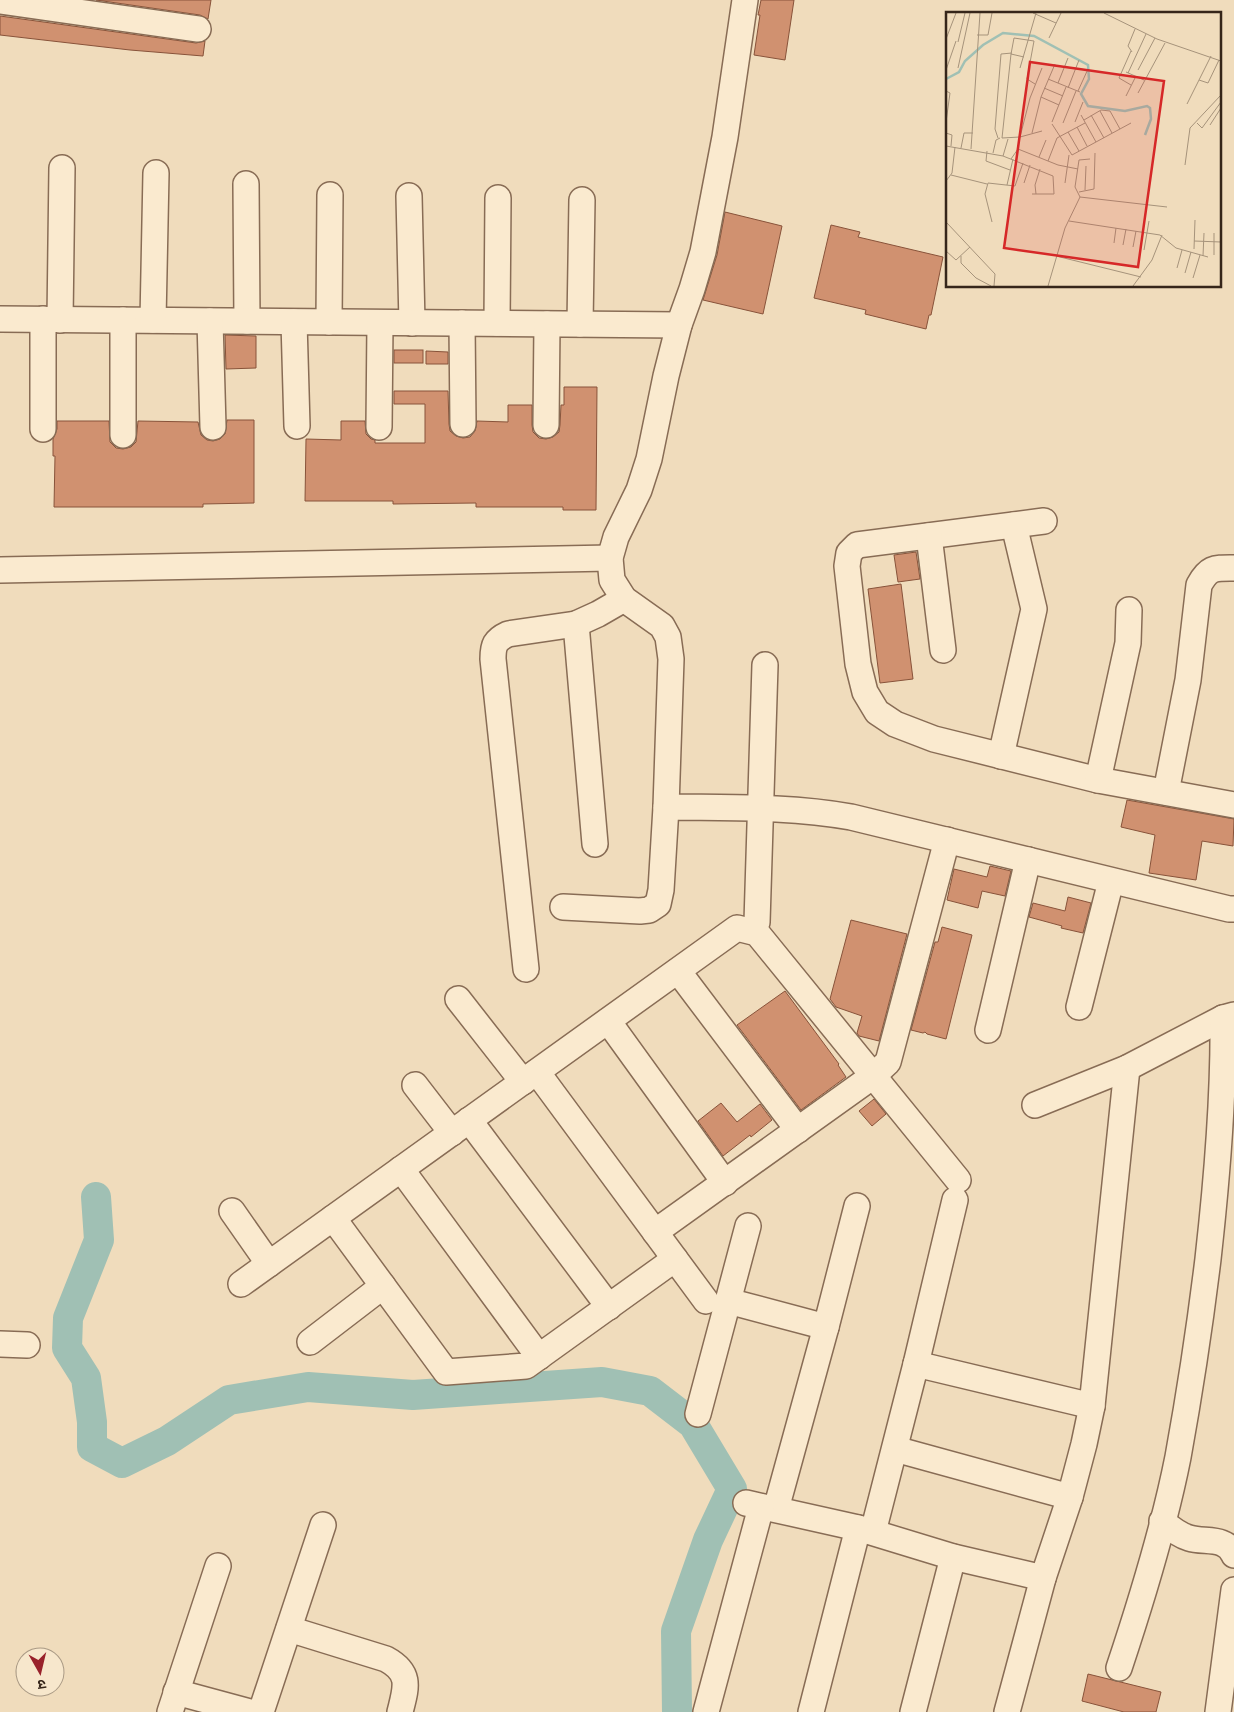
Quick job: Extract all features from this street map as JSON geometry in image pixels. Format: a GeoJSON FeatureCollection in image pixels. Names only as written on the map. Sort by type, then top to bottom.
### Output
{"type":"FeatureCollection","features":[{"type":"Feature","properties":{"kind":"street"},"geometry":{"type":"LineString","coordinates":[[563,907],[649,910],[658,904],[661,890],[671,659],[668,637],[662,626],[624,599],[612,580],[610,558],[616,538],[639,490],[649,459],[666,376],[679,325],[704,252],[725,137],[745,0]]}},
{"type":"Feature","properties":{"kind":"street"},"geometry":{"type":"LineString","coordinates":[[0,1],[198,29]]}},
{"type":"Feature","properties":{"kind":"street"},"geometry":{"type":"LineString","coordinates":[[43,429],[62,168]]}},
{"type":"Feature","properties":{"kind":"street"},"geometry":{"type":"LineString","coordinates":[[153,320],[156,173]]}},
{"type":"Feature","properties":{"kind":"street"},"geometry":{"type":"LineString","coordinates":[[246,184],[247,321]]}},
{"type":"Feature","properties":{"kind":"street"},"geometry":{"type":"LineString","coordinates":[[329,322],[330,195]]}},
{"type":"Feature","properties":{"kind":"street"},"geometry":{"type":"LineString","coordinates":[[409,196],[412,323]]}},
{"type":"Feature","properties":{"kind":"street"},"geometry":{"type":"LineString","coordinates":[[498,198],[498,323]]}},
{"type":"Feature","properties":{"kind":"street"},"geometry":{"type":"LineString","coordinates":[[580,324],[582,200]]}},
{"type":"Feature","properties":{"kind":"street"},"geometry":{"type":"LineString","coordinates":[[0,319],[679,325]]}},
{"type":"Feature","properties":{"kind":"street"},"geometry":{"type":"LineString","coordinates":[[123,320],[123,435]]}},
{"type":"Feature","properties":{"kind":"street"},"geometry":{"type":"LineString","coordinates":[[210,321],[213,427]]}},
{"type":"Feature","properties":{"kind":"street"},"geometry":{"type":"LineString","coordinates":[[294,322],[297,426]]}},
{"type":"Feature","properties":{"kind":"street"},"geometry":{"type":"LineString","coordinates":[[380,322],[380,427]]}},
{"type":"Feature","properties":{"kind":"street"},"geometry":{"type":"LineString","coordinates":[[462,323],[463,424]]}},
{"type":"Feature","properties":{"kind":"street"},"geometry":{"type":"LineString","coordinates":[[546,425],[547,324]]}},
{"type":"Feature","properties":{"kind":"street"},"geometry":{"type":"LineString","coordinates":[[1044,522],[857,545],[849,553],[847,566],[858,664],[865,692],[877,712],[896,724],[934,739],[1098,780],[1234,805]]}},
{"type":"Feature","properties":{"kind":"street"},"geometry":{"type":"LineString","coordinates":[[1001,756],[1034,610],[1014,525]]}},
{"type":"Feature","properties":{"kind":"street"},"geometry":{"type":"LineString","coordinates":[[929,536],[943,650]]}},
{"type":"Feature","properties":{"kind":"street"},"geometry":{"type":"LineString","coordinates":[[0,570],[610,558]]}},
{"type":"Feature","properties":{"kind":"street"},"geometry":{"type":"LineString","coordinates":[[1166,792],[1188,680],[1199,585],[1206,573],[1217,568],[1234,568]]}},
{"type":"Feature","properties":{"kind":"street"},"geometry":{"type":"LineString","coordinates":[[526,969],[493,648],[498,638],[508,634],[576,624],[624,599]]}},
{"type":"Feature","properties":{"kind":"street"},"geometry":{"type":"LineString","coordinates":[[1098,780],[1128,642],[1129,610]]}},
{"type":"Feature","properties":{"kind":"street"},"geometry":{"type":"LineString","coordinates":[[576,624],[595,844]]}},
{"type":"Feature","properties":{"kind":"street"},"geometry":{"type":"LineString","coordinates":[[757,922],[765,665]]}},
{"type":"Feature","properties":{"kind":"street"},"geometry":{"type":"LineString","coordinates":[[666,807],[760,808],[815,811],[851,817],[1111,881],[1234,909]]}},
{"type":"Feature","properties":{"kind":"street"},"geometry":{"type":"LineString","coordinates":[[655,1232],[873,1076],[888,1062],[947,840]]}},
{"type":"Feature","properties":{"kind":"street"},"geometry":{"type":"LineString","coordinates":[[988,1030],[1028,860]]}},
{"type":"Feature","properties":{"kind":"street"},"geometry":{"type":"LineString","coordinates":[[1078,1007],[1111,881]]}},
{"type":"Feature","properties":{"kind":"street"},"geometry":{"type":"LineString","coordinates":[[241,1284],[737,928],[757,933],[873,1076],[957,1190],[895,1449],[866,1530],[811,1712]]}},
{"type":"Feature","properties":{"kind":"street"},"geometry":{"type":"LineString","coordinates":[[678,971],[798,1130]]}},
{"type":"Feature","properties":{"kind":"street"},"geometry":{"type":"LineString","coordinates":[[458,999],[530,1077],[675,1259],[717,1301],[826,1326]]}},
{"type":"Feature","properties":{"kind":"street"},"geometry":{"type":"LineString","coordinates":[[1035,1105],[1127,1068],[1229,1016]]}},
{"type":"Feature","properties":{"kind":"street"},"geometry":{"type":"LineString","coordinates":[[1118,1668],[1141,1600],[1178,1458],[1201,1315],[1218,1175],[1229,1016]]}},
{"type":"Feature","properties":{"kind":"street"},"geometry":{"type":"LineString","coordinates":[[608,1021],[724,1183]]}},
{"type":"Feature","properties":{"kind":"street"},"geometry":{"type":"LineString","coordinates":[[1007,1712],[1043,1578],[1070,1497],[1092,1406],[1127,1068]]}},
{"type":"Feature","properties":{"kind":"street"},"geometry":{"type":"LineString","coordinates":[[415,1085],[461,1126],[609,1307]]}},
{"type":"Feature","properties":{"kind":"street"},"geometry":{"type":"LineString","coordinates":[[401,1169],[539,1357]]}},
{"type":"Feature","properties":{"kind":"street"},"geometry":{"type":"LineString","coordinates":[[706,1712],[761,1506],[826,1326],[857,1206]]}},
{"type":"Feature","properties":{"kind":"street"},"geometry":{"type":"LineString","coordinates":[[232,1211],[269,1264]]}},
{"type":"Feature","properties":{"kind":"street"},"geometry":{"type":"LineString","coordinates":[[333,1218],[446,1372],[526,1366],[675,1259]]}},
{"type":"Feature","properties":{"kind":"street"},"geometry":{"type":"LineString","coordinates":[[698,1414],[717,1301],[748,1226]]}},
{"type":"Feature","properties":{"kind":"street"},"geometry":{"type":"LineString","coordinates":[[310,1342],[383,1286]]}},
{"type":"Feature","properties":{"kind":"street"},"geometry":{"type":"LineString","coordinates":[[0,1344],[26,1345]]}},
{"type":"Feature","properties":{"kind":"street"},"geometry":{"type":"LineString","coordinates":[[916,1364],[1092,1406]]}},
{"type":"Feature","properties":{"kind":"street"},"geometry":{"type":"LineString","coordinates":[[895,1449],[1070,1497]]}},
{"type":"Feature","properties":{"kind":"street"},"geometry":{"type":"LineString","coordinates":[[761,1506],[866,1530],[952,1557],[1043,1578]]}},
{"type":"Feature","properties":{"kind":"street"},"geometry":{"type":"LineString","coordinates":[[1162,1521],[1176,1532],[1189,1538],[1225,1544],[1234,1555]]}},
{"type":"Feature","properties":{"kind":"street"},"geometry":{"type":"LineString","coordinates":[[261,1712],[323,1525]]}},
{"type":"Feature","properties":{"kind":"street"},"geometry":{"type":"LineString","coordinates":[[913,1712],[952,1557]]}},
{"type":"Feature","properties":{"kind":"street"},"geometry":{"type":"LineString","coordinates":[[218,1566],[173,1702],[250,1712]]}},
{"type":"Feature","properties":{"kind":"street"},"geometry":{"type":"LineString","coordinates":[[1218,1712],[1234,1590]]}},
{"type":"Feature","properties":{"kind":"street"},"geometry":{"type":"LineString","coordinates":[[289,1628],[386,1659],[397,1665],[404,1673],[406,1682],[400,1712]]}},
{"type":"Feature","properties":{"kind":"building"},"geometry":{"type":"Polygon","coordinates":[[[96,0],[211,0],[208,19],[200,15],[96,0]]]}},
{"type":"Feature","properties":{"kind":"building"},"geometry":{"type":"Polygon","coordinates":[[[761,0],[794,0],[785,60],[754,55],[761,0]]]}},
{"type":"Feature","properties":{"kind":"building"},"geometry":{"type":"Polygon","coordinates":[[[0,16],[196,43],[205,41],[203,56],[130,50],[0,35],[0,16]]]}},
{"type":"Feature","properties":{"kind":"building"},"geometry":{"type":"Polygon","coordinates":[[[725,212],[782,226],[763,314],[703,300],[717,255],[725,212]]]}},
{"type":"Feature","properties":{"kind":"building"},"geometry":{"type":"Polygon","coordinates":[[[831,225],[860,232],[858,237],[943,257],[931,315],[929,315],[926,329],[865,314],[866,310],[814,298],[831,225]]]}},
{"type":"Feature","properties":{"kind":"building"},"geometry":{"type":"Polygon","coordinates":[[[225,335],[256,336],[256,368],[226,369],[225,335]]]}},
{"type":"Feature","properties":{"kind":"building"},"geometry":{"type":"Polygon","coordinates":[[[394,350],[423,350],[423,363],[394,363],[394,350]]]}},
{"type":"Feature","properties":{"kind":"building"},"geometry":{"type":"Polygon","coordinates":[[[426,351],[448,352],[448,364],[426,364],[426,351]]]}},
{"type":"Feature","properties":{"kind":"building"},"geometry":{"type":"Polygon","coordinates":[[[564,387],[597,387],[596,510],[563,510],[563,507],[476,507],[476,503],[393,504],[393,501],[305,501],[306,439],[341,440],[341,421],[365,421],[366,434],[375,440],[375,443],[425,443],[425,404],[394,404],[394,391],[448,391],[450,431],[456,436],[463,438],[470,437],[475,431],[477,421],[508,422],[508,405],[532,405],[533,432],[539,438],[546,439],[553,437],[559,432],[561,405],[564,405],[564,387]]]}},
{"type":"Feature","properties":{"kind":"building"},"geometry":{"type":"Polygon","coordinates":[[[227,420],[254,420],[254,503],[203,504],[203,507],[54,507],[55,456],[53,456],[53,439],[57,429],[57,421],[109,421],[110,442],[116,448],[123,449],[131,447],[136,442],[138,421],[198,422],[201,435],[207,440],[213,441],[220,439],[225,434],[227,420]]]}},
{"type":"Feature","properties":{"kind":"building"},"geometry":{"type":"Polygon","coordinates":[[[916,552],[920,579],[898,582],[894,555],[916,552]]]}},
{"type":"Feature","properties":{"kind":"building"},"geometry":{"type":"Polygon","coordinates":[[[901,584],[913,679],[880,683],[868,589],[901,584]]]}},
{"type":"Feature","properties":{"kind":"building"},"geometry":{"type":"Polygon","coordinates":[[[1127,800],[1234,819],[1233,846],[1202,841],[1196,880],[1149,873],[1155,835],[1121,827],[1127,800]]]}},
{"type":"Feature","properties":{"kind":"building"},"geometry":{"type":"Polygon","coordinates":[[[990,866],[1011,871],[1005,896],[982,891],[978,908],[947,900],[954,869],[987,877],[990,866]]]}},
{"type":"Feature","properties":{"kind":"building"},"geometry":{"type":"Polygon","coordinates":[[[1068,897],[1091,903],[1083,933],[1029,917],[1033,903],[1065,911],[1068,897]]]}},
{"type":"Feature","properties":{"kind":"building"},"geometry":{"type":"Polygon","coordinates":[[[851,920],[907,934],[879,1041],[859,1036],[857,1033],[862,1016],[836,1007],[830,999],[851,920]]]}},
{"type":"Feature","properties":{"kind":"building"},"geometry":{"type":"Polygon","coordinates":[[[942,927],[972,935],[946,1039],[925,1032],[911,1030],[935,942],[938,942],[942,927]]]}},
{"type":"Feature","properties":{"kind":"building"},"geometry":{"type":"Polygon","coordinates":[[[785,991],[839,1064],[846,1077],[801,1110],[737,1025],[785,991]]]}},
{"type":"Feature","properties":{"kind":"building"},"geometry":{"type":"Polygon","coordinates":[[[874,1099],[886,1114],[872,1126],[859,1111],[874,1099]]]}},
{"type":"Feature","properties":{"kind":"building"},"geometry":{"type":"Polygon","coordinates":[[[721,1103],[737,1122],[760,1104],[772,1120],[723,1156],[698,1121],[721,1103]]]}},
{"type":"Feature","properties":{"kind":"building"},"geometry":{"type":"Polygon","coordinates":[[[1088,1674],[1161,1692],[1156,1712],[1124,1712],[1082,1701],[1088,1674]]]}},
{"type":"Feature","properties":{"kind":"waterway"},"geometry":{"type":"LineString","coordinates":[[96,1197],[99,1240],[68,1318],[67,1348],[86,1378],[92,1422],[92,1447],[122,1463],[167,1441],[229,1400],[308,1387],[413,1395],[602,1382],[650,1391],[693,1424],[732,1489],[708,1540],[676,1631],[677,1712]]}}]}
